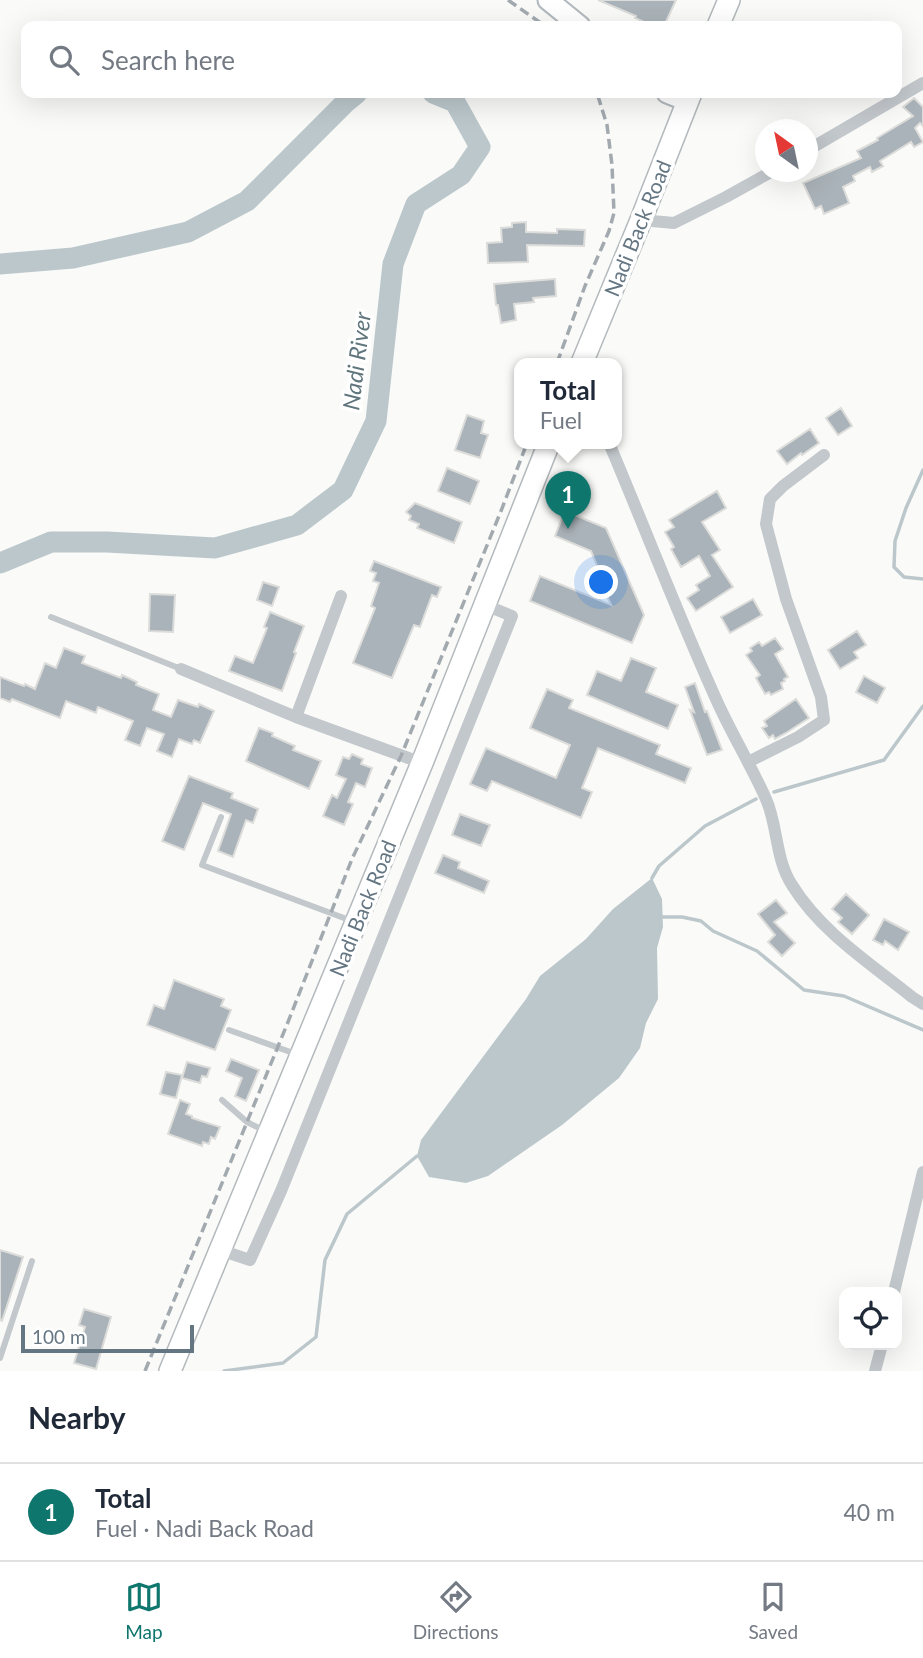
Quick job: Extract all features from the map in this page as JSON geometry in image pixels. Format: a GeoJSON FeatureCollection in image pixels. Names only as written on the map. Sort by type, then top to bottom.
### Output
{"type":"FeatureCollection","features":[{"type":"Feature","properties":{"kind":"highway"},"geometry":{"type":"LineString","coordinates":[[720,21],[729,0]]}},
{"type":"Feature","properties":{"kind":"highway","name":"Nadi Back Road"},"geometry":{"type":"LineString","coordinates":[[584,358],[689,98]]}},
{"type":"Feature","properties":{"kind":"highway","name":"Nadi Back Road"},"geometry":{"type":"LineString","coordinates":[[170,1371],[422,763],[548,449]]}},
{"type":"Feature","properties":{"kind":"main road"},"geometry":{"type":"LineString","coordinates":[[548,0],[574,21]]}},
{"type":"Feature","properties":{"kind":"street"},"geometry":{"type":"LineString","coordinates":[[902,95],[923,83]]}},
{"type":"Feature","properties":{"kind":"street"},"geometry":{"type":"LineString","coordinates":[[818,144],[897,98]]}},
{"type":"Feature","properties":{"kind":"street"},"geometry":{"type":"LineString","coordinates":[[641,220],[674,223],[755,181]]}},
{"type":"Feature","properties":{"kind":"street"},"geometry":{"type":"LineString","coordinates":[[612,449],[717,701],[767,800],[778,848],[790,883],[807,907],[834,935],[923,1003]]}},
{"type":"Feature","properties":{"kind":"street"},"geometry":{"type":"LineString","coordinates":[[748,762],[798,737],[824,720],[821,696],[786,599],[766,524],[770,499],[824,455]]}},
{"type":"Feature","properties":{"kind":"street"},"geometry":{"type":"LineString","coordinates":[[296,717],[341,596]]}},
{"type":"Feature","properties":{"kind":"street"},"geometry":{"type":"LineString","coordinates":[[220,1250],[250,1260],[281,1191],[512,616],[485,605]]}},
{"type":"Feature","properties":{"kind":"street"},"geometry":{"type":"LineString","coordinates":[[181,669],[296,717],[422,763]]}},
{"type":"Feature","properties":{"kind":"street"},"geometry":{"type":"LineString","coordinates":[[895,1287],[923,1172]]}},
{"type":"Feature","properties":{"kind":"street"},"geometry":{"type":"LineString","coordinates":[[875,1371],[881,1350]]}},
{"type":"Feature","properties":{"kind":"lane"},"geometry":{"type":"LineString","coordinates":[[51,617],[181,669]]}},
{"type":"Feature","properties":{"kind":"lane"},"geometry":{"type":"LineString","coordinates":[[220,817],[202,865],[356,922]]}},
{"type":"Feature","properties":{"kind":"lane"},"geometry":{"type":"LineString","coordinates":[[229,1030],[300,1056]]}},
{"type":"Feature","properties":{"kind":"lane"},"geometry":{"type":"LineString","coordinates":[[222,1100],[247,1122],[268,1133]]}},
{"type":"Feature","properties":{"kind":"lane"},"geometry":{"type":"LineString","coordinates":[[0,1358],[32,1261]]}},
{"type":"Feature","properties":{"kind":"shaded area"},"geometry":{"type":"Polygon","coordinates":[[[652,878],[662,899],[663,927],[657,948],[658,999],[646,1023],[640,1048],[619,1078],[562,1125],[488,1176],[466,1183],[429,1177],[417,1156],[421,1140],[526,999],[540,976],[586,939],[613,909],[652,878]]]}},
{"type":"Feature","properties":{"kind":"building"},"geometry":{"type":"Polygon","coordinates":[[[598,0],[676,0],[666,21],[642,21],[635,18],[636,16],[598,0]]]}},
{"type":"Feature","properties":{"kind":"building"},"geometry":{"type":"Polygon","coordinates":[[[914,98],[923,107],[923,126],[920,123],[915,128],[923,142],[914,147],[911,142],[880,161],[883,166],[872,172],[870,167],[853,176],[855,181],[843,187],[849,203],[824,214],[821,206],[815,209],[803,183],[818,182],[818,177],[861,158],[857,151],[913,116],[903,107],[914,98]]]}},
{"type":"Feature","properties":{"kind":"building"},"geometry":{"type":"Polygon","coordinates":[[[526,222],[526,232],[585,230],[584,246],[527,245],[528,262],[488,263],[487,243],[502,242],[501,228],[512,227],[512,223],[526,222]]]}},
{"type":"Feature","properties":{"kind":"building"},"geometry":{"type":"Polygon","coordinates":[[[555,279],[556,296],[533,298],[534,302],[514,304],[516,320],[501,323],[494,284],[555,279]]]}},
{"type":"Feature","properties":{"kind":"building"},"geometry":{"type":"Polygon","coordinates":[[[841,408],[852,426],[838,435],[826,418],[841,408]]]}},
{"type":"Feature","properties":{"kind":"building"},"geometry":{"type":"Polygon","coordinates":[[[467,415],[484,421],[481,433],[488,435],[480,458],[455,450],[467,415]]]}},
{"type":"Feature","properties":{"kind":"building"},"geometry":{"type":"Polygon","coordinates":[[[810,429],[819,443],[787,464],[777,451],[810,429]]]}},
{"type":"Feature","properties":{"kind":"building"},"geometry":{"type":"Polygon","coordinates":[[[447,468],[479,481],[470,504],[438,491],[447,468]]]}},
{"type":"Feature","properties":{"kind":"building"},"geometry":{"type":"Polygon","coordinates":[[[717,491],[726,508],[702,522],[720,550],[712,555],[733,587],[696,611],[687,598],[699,590],[696,585],[710,576],[699,556],[681,567],[665,532],[674,527],[669,520],[717,491]]]}},
{"type":"Feature","properties":{"kind":"building"},"geometry":{"type":"Polygon","coordinates":[[[415,503],[462,522],[454,543],[417,528],[419,524],[409,520],[411,516],[406,512],[415,503]]]}},
{"type":"Feature","properties":{"kind":"building"},"geometry":{"type":"Polygon","coordinates":[[[565,511],[606,528],[644,615],[632,643],[530,601],[540,576],[611,605],[598,576],[600,573],[591,551],[555,536],[565,511]]]}},
{"type":"Feature","properties":{"kind":"building"},"geometry":{"type":"Polygon","coordinates":[[[374,561],[441,587],[437,597],[432,595],[420,627],[414,625],[392,678],[353,663],[375,608],[371,606],[379,583],[373,581],[376,573],[370,571],[374,561]]]}},
{"type":"Feature","properties":{"kind":"building"},"geometry":{"type":"Polygon","coordinates":[[[263,582],[279,587],[272,606],[257,600],[263,582]]]}},
{"type":"Feature","properties":{"kind":"building"},"geometry":{"type":"Polygon","coordinates":[[[150,594],[175,595],[173,632],[149,631],[150,594]]]}},
{"type":"Feature","properties":{"kind":"building"},"geometry":{"type":"Polygon","coordinates":[[[753,599],[762,615],[730,633],[721,617],[753,599]]]}},
{"type":"Feature","properties":{"kind":"building"},"geometry":{"type":"Polygon","coordinates":[[[270,612],[304,626],[282,691],[229,671],[235,656],[253,663],[267,628],[264,627],[270,612]]]}},
{"type":"Feature","properties":{"kind":"building"},"geometry":{"type":"Polygon","coordinates":[[[857,631],[866,645],[854,652],[858,658],[840,669],[828,650],[857,631]]]}},
{"type":"Feature","properties":{"kind":"building"},"geometry":{"type":"Polygon","coordinates":[[[775,638],[783,649],[775,654],[788,677],[781,683],[783,689],[771,695],[769,692],[765,694],[756,678],[760,675],[746,655],[752,651],[750,648],[759,642],[762,646],[775,638]]]}},
{"type":"Feature","properties":{"kind":"building"},"geometry":{"type":"Polygon","coordinates":[[[64,648],[85,656],[82,663],[121,678],[122,675],[137,682],[136,685],[159,694],[153,710],[171,717],[178,700],[198,707],[199,704],[214,711],[200,743],[194,740],[192,744],[179,739],[172,757],[157,751],[164,734],[147,728],[140,746],[125,740],[133,721],[98,707],[96,713],[66,701],[60,718],[12,699],[10,702],[0,698],[0,677],[35,689],[45,663],[56,668],[64,648]]]}},
{"type":"Feature","properties":{"kind":"building"},"geometry":{"type":"Polygon","coordinates":[[[631,658],[656,668],[646,692],[678,705],[668,729],[587,695],[597,671],[621,681],[631,658]]]}},
{"type":"Feature","properties":{"kind":"building"},"geometry":{"type":"Polygon","coordinates":[[[864,676],[885,688],[877,703],[856,692],[864,676]]]}},
{"type":"Feature","properties":{"kind":"building"},"geometry":{"type":"Polygon","coordinates":[[[695,683],[722,750],[707,755],[690,710],[694,712],[685,687],[695,683]]]}},
{"type":"Feature","properties":{"kind":"building"},"geometry":{"type":"Polygon","coordinates":[[[547,689],[573,700],[569,708],[660,745],[656,754],[691,768],[685,783],[598,748],[582,788],[592,792],[581,818],[492,781],[487,791],[470,784],[486,748],[556,778],[570,745],[530,728],[547,689]]]}},
{"type":"Feature","properties":{"kind":"building"},"geometry":{"type":"Polygon","coordinates":[[[796,699],[809,718],[775,739],[773,735],[769,738],[762,728],[767,726],[764,721],[796,699]]]}},
{"type":"Feature","properties":{"kind":"building"},"geometry":{"type":"Polygon","coordinates":[[[259,728],[295,746],[293,750],[321,761],[309,789],[246,761],[259,728]]]}},
{"type":"Feature","properties":{"kind":"building"},"geometry":{"type":"Polygon","coordinates":[[[352,754],[363,759],[361,764],[372,768],[365,787],[356,783],[348,802],[353,804],[344,825],[323,816],[332,795],[337,798],[346,779],[336,775],[343,757],[349,759],[352,754]]]}},
{"type":"Feature","properties":{"kind":"building"},"geometry":{"type":"Polygon","coordinates":[[[189,776],[233,793],[231,798],[258,809],[253,823],[246,820],[233,857],[218,851],[231,814],[203,803],[184,850],[162,841],[189,776]]]}},
{"type":"Feature","properties":{"kind":"building"},"geometry":{"type":"Polygon","coordinates":[[[460,814],[490,825],[481,846],[452,835],[460,814]]]}},
{"type":"Feature","properties":{"kind":"building"},"geometry":{"type":"Polygon","coordinates":[[[443,855],[460,862],[458,868],[489,881],[484,893],[435,873],[443,855]]]}},
{"type":"Feature","properties":{"kind":"building"},"geometry":{"type":"Polygon","coordinates":[[[846,894],[869,915],[852,934],[838,922],[842,918],[832,909],[846,894]]]}},
{"type":"Feature","properties":{"kind":"building"},"geometry":{"type":"Polygon","coordinates":[[[776,900],[787,913],[774,922],[795,943],[782,956],[768,942],[775,935],[758,914],[776,900]]]}},
{"type":"Feature","properties":{"kind":"building"},"geometry":{"type":"Polygon","coordinates":[[[884,919],[909,932],[898,950],[885,941],[883,945],[873,940],[884,919]]]}},
{"type":"Feature","properties":{"kind":"building"},"geometry":{"type":"Polygon","coordinates":[[[174,980],[224,999],[221,1006],[231,1010],[215,1050],[147,1025],[154,1005],[164,1009],[174,980]]]}},
{"type":"Feature","properties":{"kind":"building"},"geometry":{"type":"Polygon","coordinates":[[[231,1059],[259,1070],[246,1101],[235,1096],[242,1078],[226,1071],[231,1059]]]}},
{"type":"Feature","properties":{"kind":"building"},"geometry":{"type":"Polygon","coordinates":[[[187,1062],[210,1068],[207,1077],[202,1076],[200,1083],[182,1078],[187,1062]]]}},
{"type":"Feature","properties":{"kind":"building"},"geometry":{"type":"Polygon","coordinates":[[[166,1072],[182,1075],[176,1098],[160,1094],[166,1072]]]}},
{"type":"Feature","properties":{"kind":"building"},"geometry":{"type":"Polygon","coordinates":[[[180,1100],[190,1104],[186,1114],[220,1127],[215,1139],[211,1137],[209,1144],[203,1142],[202,1146],[168,1134],[180,1100]]]}},
{"type":"Feature","properties":{"kind":"building"},"geometry":{"type":"Polygon","coordinates":[[[0,1250],[23,1257],[2,1321],[0,1320],[0,1250]]]}},
{"type":"Feature","properties":{"kind":"building"},"geometry":{"type":"Polygon","coordinates":[[[84,1309],[111,1317],[96,1369],[74,1363],[85,1327],[79,1325],[84,1309]]]}},
{"type":"Feature","properties":{"kind":"waterway","name":"Nadi River"},"geometry":{"type":"LineString","coordinates":[[0,264],[73,258],[188,232],[247,201],[351,98]]}},
{"type":"Feature","properties":{"kind":"waterway","name":"Nadi River"},"geometry":{"type":"LineString","coordinates":[[0,563],[51,542],[215,548],[297,525],[343,490],[376,421],[393,264],[416,204],[461,175],[480,147],[455,102],[445,98]]}},
{"type":"Feature","properties":{"kind":"waterway"},"geometry":{"type":"LineString","coordinates":[[923,470],[895,541],[894,567],[904,577],[923,579]]}},
{"type":"Feature","properties":{"kind":"waterway"},"geometry":{"type":"LineString","coordinates":[[774,792],[884,760],[923,706]]}},
{"type":"Feature","properties":{"kind":"waterway"},"geometry":{"type":"LineString","coordinates":[[652,878],[659,866],[705,826],[756,799]]}},
{"type":"Feature","properties":{"kind":"waterway"},"geometry":{"type":"LineString","coordinates":[[662,917],[701,921],[713,931],[757,951],[804,990],[844,996],[923,1030]]}},
{"type":"Feature","properties":{"kind":"waterway"},"geometry":{"type":"LineString","coordinates":[[224,1371],[283,1363],[316,1337],[325,1260],[347,1214],[417,1156]]}},
{"type":"Feature","properties":{"kind":"railway"},"geometry":{"type":"LineString","coordinates":[[508,0],[538,21]]}},
{"type":"Feature","properties":{"kind":"railway"},"geometry":{"type":"LineString","coordinates":[[559,358],[614,213],[607,125],[599,98]]}},
{"type":"Feature","properties":{"kind":"railway"},"geometry":{"type":"LineString","coordinates":[[145,1371],[352,859],[401,756],[525,449]]}},
{"type":"Feature","properties":{"kind":"place","name":"Total"},"geometry":{"type":"Point","coordinates":[568,529]}}]}
